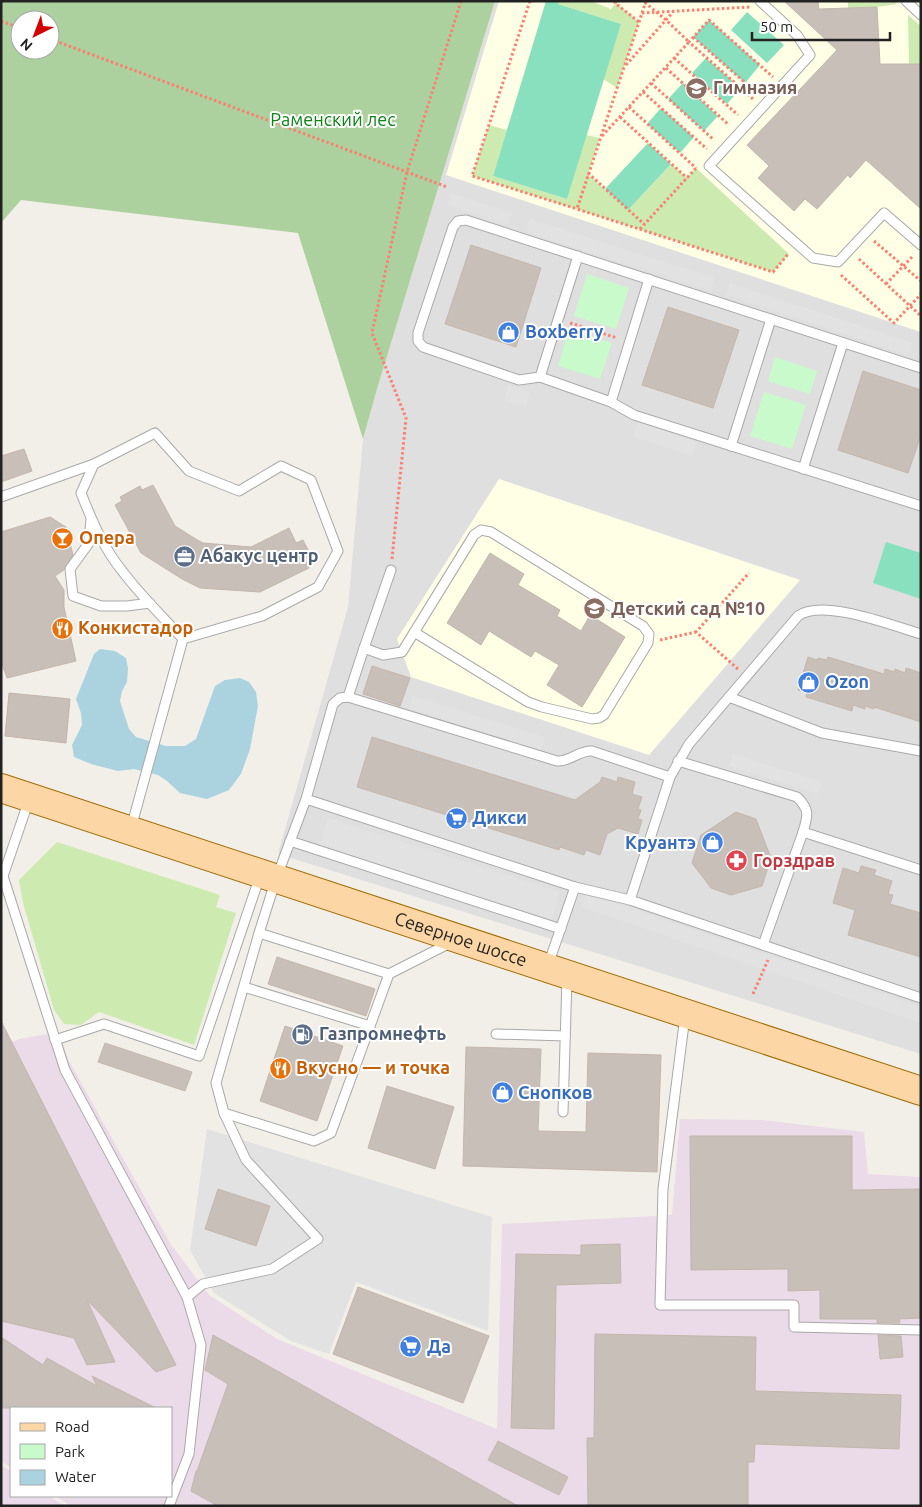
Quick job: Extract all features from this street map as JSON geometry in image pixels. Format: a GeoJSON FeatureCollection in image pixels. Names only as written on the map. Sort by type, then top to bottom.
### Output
{"type":"FeatureCollection","features":[{"type":"Feature","properties":{"kind":"main road","name":"Северное шоссе"},"geometry":{"type":"LineString","coordinates":[[1,788],[921,1091]]}},
{"type":"Feature","properties":{"kind":"lane"},"geometry":{"type":"LineString","coordinates":[[906,1],[921,15]]}},
{"type":"Feature","properties":{"kind":"lane"},"geometry":{"type":"LineString","coordinates":[[758,4],[797,35],[810,56],[709,166],[813,258],[838,262],[884,213],[921,245]]}},
{"type":"Feature","properties":{"kind":"lane"},"geometry":{"type":"LineString","coordinates":[[921,368],[466,220],[458,221],[453,226],[418,333],[418,341],[423,347],[519,380],[540,377],[610,402],[634,415],[921,506]]}},
{"type":"Feature","properties":{"kind":"lane"},"geometry":{"type":"LineString","coordinates":[[540,377],[578,256]]}},
{"type":"Feature","properties":{"kind":"lane"},"geometry":{"type":"LineString","coordinates":[[610,402],[649,279]]}},
{"type":"Feature","properties":{"kind":"lane"},"geometry":{"type":"LineString","coordinates":[[732,446],[771,319]]}},
{"type":"Feature","properties":{"kind":"lane"},"geometry":{"type":"LineString","coordinates":[[803,469],[844,343]]}},
{"type":"Feature","properties":{"kind":"lane"},"geometry":{"type":"LineString","coordinates":[[1,498],[94,464],[156,433],[189,471],[239,491],[281,466],[311,480],[338,551],[318,587],[262,616],[183,639]]}},
{"type":"Feature","properties":{"kind":"lane"},"geometry":{"type":"LineString","coordinates":[[94,464],[81,493],[91,519],[105,546],[122,572],[183,639]]}},
{"type":"Feature","properties":{"kind":"lane"},"geometry":{"type":"LineString","coordinates":[[91,519],[89,543],[70,569],[73,596],[101,606],[127,606],[150,603]]}},
{"type":"Feature","properties":{"kind":"lane"},"geometry":{"type":"LineString","coordinates":[[364,648],[383,655],[402,652],[414,632],[474,535],[481,530],[490,532],[643,626],[649,634],[648,643],[604,714],[599,718],[592,719],[542,708],[528,702],[414,632]]}},
{"type":"Feature","properties":{"kind":"lane"},"geometry":{"type":"LineString","coordinates":[[348,697],[391,570]]}},
{"type":"Feature","properties":{"kind":"lane"},"geometry":{"type":"LineString","coordinates":[[630,900],[670,777],[678,760],[729,696],[798,616],[804,611],[811,610],[848,612],[921,634]]}},
{"type":"Feature","properties":{"kind":"lane"},"geometry":{"type":"LineString","coordinates":[[130,830],[183,639]]}},
{"type":"Feature","properties":{"kind":"lane"},"geometry":{"type":"LineString","coordinates":[[729,696],[822,733],[921,751]]}},
{"type":"Feature","properties":{"kind":"lane"},"geometry":{"type":"LineString","coordinates":[[55,1040],[104,1024],[199,1056],[268,876],[290,841],[306,799],[334,704],[340,698],[348,697],[557,761],[567,760],[586,751],[592,751],[670,777]]}},
{"type":"Feature","properties":{"kind":"lane"},"geometry":{"type":"LineString","coordinates":[[678,760],[797,797],[806,806],[808,817],[763,945]]}},
{"type":"Feature","properties":{"kind":"lane"},"geometry":{"type":"LineString","coordinates":[[29,798],[2,877],[65,1070],[187,1297],[201,1345],[189,1454],[169,1506]]}},
{"type":"Feature","properties":{"kind":"lane"},"geometry":{"type":"LineString","coordinates":[[306,799],[575,888],[630,900],[921,998]]}},
{"type":"Feature","properties":{"kind":"lane"},"geometry":{"type":"LineString","coordinates":[[803,832],[921,870]]}},
{"type":"Feature","properties":{"kind":"lane"},"geometry":{"type":"LineString","coordinates":[[290,841],[561,929]]}},
{"type":"Feature","properties":{"kind":"lane"},"geometry":{"type":"LineString","coordinates":[[187,1297],[203,1284],[272,1269],[318,1238],[246,1160],[224,1113],[216,1083],[259,933],[268,876]]}},
{"type":"Feature","properties":{"kind":"lane"},"geometry":{"type":"LineString","coordinates":[[563,1112],[565,1036],[557,972],[561,929],[575,888]]}},
{"type":"Feature","properties":{"kind":"lane"},"geometry":{"type":"LineString","coordinates":[[259,933],[389,974]]}},
{"type":"Feature","properties":{"kind":"lane"},"geometry":{"type":"LineString","coordinates":[[224,1113],[314,1141],[331,1133],[389,974],[458,939]]}},
{"type":"Feature","properties":{"kind":"lane"},"geometry":{"type":"LineString","coordinates":[[244,986],[370,1026]]}},
{"type":"Feature","properties":{"kind":"lane"},"geometry":{"type":"LineString","coordinates":[[685,1014],[663,1189],[660,1305],[794,1305],[794,1327],[921,1330]]}},
{"type":"Feature","properties":{"kind":"lane"},"geometry":{"type":"LineString","coordinates":[[496,1034],[565,1036]]}},
{"type":"Feature","properties":{"kind":"path"},"geometry":{"type":"LineString","coordinates":[[391,570],[406,418],[372,333],[408,172],[461,1]]}},
{"type":"Feature","properties":{"kind":"path"},"geometry":{"type":"LineString","coordinates":[[530,1],[472,176],[773,272],[797,244]]}},
{"type":"Feature","properties":{"kind":"path"},"geometry":{"type":"LineString","coordinates":[[616,1],[615,3],[639,22]]}},
{"type":"Feature","properties":{"kind":"path"},"geometry":{"type":"LineString","coordinates":[[577,209],[645,2],[757,103]]}},
{"type":"Feature","properties":{"kind":"path"},"geometry":{"type":"LineString","coordinates":[[642,13],[758,4]]}},
{"type":"Feature","properties":{"kind":"path"},"geometry":{"type":"LineString","coordinates":[[624,67],[674,11]]}},
{"type":"Feature","properties":{"kind":"path"},"geometry":{"type":"LineString","coordinates":[[600,138],[709,20],[777,81]]}},
{"type":"Feature","properties":{"kind":"path"},"geometry":{"type":"LineString","coordinates":[[693,37],[762,98]]}},
{"type":"Feature","properties":{"kind":"path"},"geometry":{"type":"LineString","coordinates":[[60,43],[447,187]]}},
{"type":"Feature","properties":{"kind":"path"},"geometry":{"type":"LineString","coordinates":[[674,58],[742,118]]}},
{"type":"Feature","properties":{"kind":"path"},"geometry":{"type":"LineString","coordinates":[[666,68],[733,129]]}},
{"type":"Feature","properties":{"kind":"path"},"geometry":{"type":"LineString","coordinates":[[651,83],[718,144]]}},
{"type":"Feature","properties":{"kind":"path"},"geometry":{"type":"LineString","coordinates":[[643,92],[711,152]]}},
{"type":"Feature","properties":{"kind":"path"},"geometry":{"type":"LineString","coordinates":[[629,107],[696,168]]}},
{"type":"Feature","properties":{"kind":"path"},"geometry":{"type":"LineString","coordinates":[[620,117],[687,178]]}},
{"type":"Feature","properties":{"kind":"path"},"geometry":{"type":"LineString","coordinates":[[640,229],[701,163]]}},
{"type":"Feature","properties":{"kind":"path"},"geometry":{"type":"LineString","coordinates":[[588,174],[644,224]]}},
{"type":"Feature","properties":{"kind":"path"},"geometry":{"type":"LineString","coordinates":[[870,247],[875,241],[921,281]]}},
{"type":"Feature","properties":{"kind":"path"},"geometry":{"type":"LineString","coordinates":[[849,250],[921,316]]}},
{"type":"Feature","properties":{"kind":"path"},"geometry":{"type":"LineString","coordinates":[[854,265],[864,253]]}},
{"type":"Feature","properties":{"kind":"path"},"geometry":{"type":"LineString","coordinates":[[886,284],[915,254]]}},
{"type":"Feature","properties":{"kind":"path"},"geometry":{"type":"LineString","coordinates":[[825,260],[894,323],[921,294]]}},
{"type":"Feature","properties":{"kind":"path"},"geometry":{"type":"LineString","coordinates":[[843,277],[848,271]]}},
{"type":"Feature","properties":{"kind":"path"},"geometry":{"type":"LineString","coordinates":[[567,322],[617,338]]}},
{"type":"Feature","properties":{"kind":"path"},"geometry":{"type":"LineString","coordinates":[[648,643],[696,632],[749,573]]}},
{"type":"Feature","properties":{"kind":"path"},"geometry":{"type":"LineString","coordinates":[[696,632],[746,676]]}},
{"type":"Feature","properties":{"kind":"path"},"geometry":{"type":"LineString","coordinates":[[753,994],[773,948]]}},
{"type":"Feature","properties":{"kind":"shaded area"},"geometry":{"type":"Polygon","coordinates":[[[495,1],[921,1],[921,1054],[278,854],[348,607],[363,439],[495,1]]]}},
{"type":"Feature","properties":{"kind":"shaded area","name":"Гимназия"},"geometry":{"type":"Polygon","coordinates":[[[499,1],[921,1],[921,332],[446,175],[499,1]]]}},
{"type":"Feature","properties":{"kind":"shaded area"},"geometry":{"type":"Polygon","coordinates":[[[451,193],[513,213],[509,225],[447,205],[451,193]]]}},
{"type":"Feature","properties":{"kind":"shaded area"},"geometry":{"type":"Polygon","coordinates":[[[530,219],[715,278],[711,291],[526,232],[530,219]]]}},
{"type":"Feature","properties":{"kind":"shaded area"},"geometry":{"type":"Polygon","coordinates":[[[730,283],[912,343],[908,355],[726,295],[730,283]]]}},
{"type":"Feature","properties":{"kind":"shaded area"},"geometry":{"type":"Polygon","coordinates":[[[508,385],[530,392],[526,407],[504,400],[508,385]]]}},
{"type":"Feature","properties":{"kind":"shaded area"},"geometry":{"type":"Polygon","coordinates":[[[638,422],[696,442],[692,456],[633,436],[638,422]]]}},
{"type":"Feature","properties":{"kind":"shaded area","name":"Детский сад №10"},"geometry":{"type":"Polygon","coordinates":[[[499,479],[800,580],[649,755],[411,677],[397,639],[499,479]]]}},
{"type":"Feature","properties":{"kind":"shaded area"},"geometry":{"type":"Polygon","coordinates":[[[413,696],[545,737],[541,750],[409,709],[413,696]]]}},
{"type":"Feature","properties":{"kind":"shaded area"},"geometry":{"type":"Polygon","coordinates":[[[733,754],[822,782],[818,794],[729,766],[733,754]]]}},
{"type":"Feature","properties":{"kind":"shaded area"},"geometry":{"type":"Polygon","coordinates":[[[328,818],[560,892],[552,919],[319,845],[328,818]]]}},
{"type":"Feature","properties":{"kind":"shaded area"},"geometry":{"type":"Polygon","coordinates":[[[586,893],[921,1007],[921,1023],[581,907],[586,893]]]}},
{"type":"Feature","properties":{"kind":"shaded area"},"geometry":{"type":"Polygon","coordinates":[[[59,1032],[68,1059],[170,1243],[209,1295],[277,1339],[497,1429],[502,1224],[672,1215],[680,1119],[762,1120],[864,1132],[868,1174],[921,1177],[921,1506],[71,1506],[57,1497],[172,1497],[172,1407],[10,1407],[10,1467],[1,1461],[1,1047],[19,1039],[59,1032]]]}},
{"type":"Feature","properties":{"kind":"shaded area"},"geometry":{"type":"Polygon","coordinates":[[[207,1129],[492,1217],[488,1331],[356,1282],[329,1354],[291,1341],[214,1293],[190,1250],[207,1129]]]}},
{"type":"Feature","properties":{"kind":"shaded area"},"geometry":{"type":"Polygon","coordinates":[[[1,1465],[10,1470],[10,1497],[51,1497],[65,1506],[1,1506],[1,1465]]]}},
{"type":"Feature","properties":{"kind":"green space","name":"Раменский лес"},"geometry":{"type":"Polygon","coordinates":[[[1,1],[495,1],[363,439],[298,233],[21,200],[1,223],[1,1]]]}},
{"type":"Feature","properties":{"kind":"green space"},"geometry":{"type":"Polygon","coordinates":[[[546,1],[559,1],[558,4],[621,24],[567,199],[493,176],[546,1]]]}},
{"type":"Feature","properties":{"kind":"green space"},"geometry":{"type":"Polygon","coordinates":[[[559,1],[590,1],[610,10],[616,3],[639,22],[617,88],[603,79],[621,24],[558,4],[559,1]]]}},
{"type":"Feature","properties":{"kind":"green space"},"geometry":{"type":"Polygon","coordinates":[[[848,1],[894,1],[897,4],[848,8],[848,1]]]}},
{"type":"Feature","properties":{"kind":"green space"},"geometry":{"type":"Polygon","coordinates":[[[747,12],[784,45],[767,63],[731,30],[747,12]]]}},
{"type":"Feature","properties":{"kind":"green space"},"geometry":{"type":"Polygon","coordinates":[[[908,15],[921,26],[921,64],[909,64],[908,15]]]}},
{"type":"Feature","properties":{"kind":"green space"},"geometry":{"type":"Polygon","coordinates":[[[709,20],[760,65],[745,83],[693,37],[709,20]]]}},
{"type":"Feature","properties":{"kind":"green space"},"geometry":{"type":"Polygon","coordinates":[[[706,58],[741,88],[727,104],[692,73],[706,58]]]}},
{"type":"Feature","properties":{"kind":"green space"},"geometry":{"type":"Polygon","coordinates":[[[683,83],[718,116],[704,131],[668,99],[683,83]]]}},
{"type":"Feature","properties":{"kind":"green space"},"geometry":{"type":"Polygon","coordinates":[[[661,108],[694,137],[680,153],[647,124],[661,108]]]}},
{"type":"Feature","properties":{"kind":"green space"},"geometry":{"type":"Polygon","coordinates":[[[489,125],[507,130],[493,176],[567,199],[586,135],[600,138],[588,174],[628,210],[671,164],[687,178],[696,168],[789,254],[773,272],[472,176],[489,125]]]}},
{"type":"Feature","properties":{"kind":"green space"},"geometry":{"type":"Polygon","coordinates":[[[648,143],[671,164],[628,210],[605,189],[648,143]]]}},
{"type":"Feature","properties":{"kind":"green space"},"geometry":{"type":"Polygon","coordinates":[[[587,274],[629,288],[616,329],[574,316],[587,274]]]}},
{"type":"Feature","properties":{"kind":"green space"},"geometry":{"type":"Polygon","coordinates":[[[569,329],[612,343],[600,379],[558,366],[569,329]]]}},
{"type":"Feature","properties":{"kind":"green space"},"geometry":{"type":"Polygon","coordinates":[[[775,357],[817,371],[810,394],[768,381],[775,357]]]}},
{"type":"Feature","properties":{"kind":"green space"},"geometry":{"type":"Polygon","coordinates":[[[764,392],[806,405],[792,449],[750,436],[764,392]]]}},
{"type":"Feature","properties":{"kind":"green space"},"geometry":{"type":"Polygon","coordinates":[[[886,542],[921,553],[921,599],[873,583],[886,542]]]}},
{"type":"Feature","properties":{"kind":"green space"},"geometry":{"type":"Polygon","coordinates":[[[57,842],[220,895],[216,907],[236,913],[194,1045],[99,1012],[81,1025],[64,1024],[54,1010],[23,903],[19,880],[57,842]]]}},
{"type":"Feature","properties":{"kind":"water"},"geometry":{"type":"Polygon","coordinates":[[[100,649],[115,651],[126,658],[128,668],[127,682],[122,691],[120,701],[129,729],[136,737],[166,746],[185,746],[196,739],[215,686],[225,680],[240,678],[249,682],[256,692],[258,706],[250,749],[241,774],[229,790],[207,799],[180,793],[158,775],[134,769],[118,771],[91,764],[74,757],[72,745],[82,725],[81,713],[76,699],[94,654],[100,649]]]}},
{"type":"Feature","properties":{"kind":"building"},"geometry":{"type":"Polygon","coordinates":[[[784,1],[818,1],[819,9],[877,7],[880,64],[921,64],[921,209],[866,160],[850,178],[848,175],[817,209],[805,199],[794,211],[758,178],[769,166],[747,145],[837,50],[784,1]]]}},
{"type":"Feature","properties":{"kind":"building"},"geometry":{"type":"Polygon","coordinates":[[[471,245],[541,268],[516,347],[445,324],[471,245]]]}},
{"type":"Feature","properties":{"kind":"building"},"geometry":{"type":"Polygon","coordinates":[[[668,307],[739,330],[713,408],[642,385],[668,307]]]}},
{"type":"Feature","properties":{"kind":"building"},"geometry":{"type":"Polygon","coordinates":[[[863,371],[921,390],[921,435],[908,473],[838,450],[863,371]]]}},
{"type":"Feature","properties":{"kind":"building"},"geometry":{"type":"Polygon","coordinates":[[[24,449],[32,471],[1,482],[1,456],[24,449]]]}},
{"type":"Feature","properties":{"kind":"building"},"geometry":{"type":"Polygon","coordinates":[[[153,485],[175,526],[199,541],[203,543],[251,547],[289,528],[296,543],[303,540],[311,556],[305,559],[309,568],[260,592],[200,588],[182,579],[141,553],[115,505],[122,501],[120,497],[140,486],[142,490],[153,485]]]}},
{"type":"Feature","properties":{"kind":"building"},"geometry":{"type":"Polygon","coordinates":[[[50,517],[66,527],[73,555],[64,570],[55,576],[64,590],[64,607],[76,661],[7,678],[1,661],[1,532],[50,517]]]}},
{"type":"Feature","properties":{"kind":"building"},"geometry":{"type":"Polygon","coordinates":[[[490,553],[524,574],[518,585],[560,610],[557,616],[581,631],[590,615],[625,637],[582,707],[547,685],[559,665],[535,651],[531,657],[489,631],[481,645],[447,623],[490,553]]]}},
{"type":"Feature","properties":{"kind":"building"},"geometry":{"type":"Polygon","coordinates":[[[808,657],[817,660],[818,658],[827,660],[828,657],[884,674],[885,669],[895,672],[895,669],[905,673],[906,668],[921,673],[921,722],[874,707],[874,709],[865,706],[865,709],[853,705],[852,711],[806,697],[807,692],[798,690],[808,657]]]}},
{"type":"Feature","properties":{"kind":"building"},"geometry":{"type":"Polygon","coordinates":[[[372,666],[410,678],[400,706],[363,694],[372,666]]]}},
{"type":"Feature","properties":{"kind":"building"},"geometry":{"type":"Polygon","coordinates":[[[9,693],[70,699],[66,743],[5,736],[9,693]]]}},
{"type":"Feature","properties":{"kind":"building"},"geometry":{"type":"Polygon","coordinates":[[[372,737],[575,800],[600,782],[602,777],[617,782],[618,777],[635,782],[632,794],[642,797],[638,809],[641,810],[638,819],[642,820],[638,834],[618,828],[607,834],[600,855],[586,850],[584,855],[560,847],[559,850],[357,787],[372,737]]]}},
{"type":"Feature","properties":{"kind":"building"},"geometry":{"type":"Polygon","coordinates":[[[736,812],[756,819],[771,858],[762,886],[731,895],[711,888],[692,863],[701,835],[736,812]]]}},
{"type":"Feature","properties":{"kind":"building"},"geometry":{"type":"Polygon","coordinates":[[[861,866],[876,870],[874,875],[892,881],[888,894],[893,895],[890,904],[921,913],[921,957],[848,935],[855,910],[833,903],[843,868],[859,873],[861,866]]]}},
{"type":"Feature","properties":{"kind":"building"},"geometry":{"type":"Polygon","coordinates":[[[277,957],[375,989],[366,1016],[268,984],[277,957]]]}},
{"type":"Feature","properties":{"kind":"building"},"geometry":{"type":"Polygon","coordinates":[[[1,1021],[176,1365],[156,1372],[87,1300],[115,1362],[87,1365],[74,1338],[1,1321],[1,1021]]]}},
{"type":"Feature","properties":{"kind":"building"},"geometry":{"type":"Polygon","coordinates":[[[285,1026],[343,1046],[317,1121],[260,1101],[285,1026]]]}},
{"type":"Feature","properties":{"kind":"building"},"geometry":{"type":"Polygon","coordinates":[[[105,1043],[192,1072],[185,1091],[98,1062],[105,1043]]]}},
{"type":"Feature","properties":{"kind":"building","name":"Снопков"},"geometry":{"type":"Polygon","coordinates":[[[466,1047],[541,1049],[538,1131],[586,1132],[588,1053],[661,1055],[657,1172],[463,1166],[466,1047]]]}},
{"type":"Feature","properties":{"kind":"building"},"geometry":{"type":"Polygon","coordinates":[[[387,1086],[454,1107],[435,1169],[368,1148],[387,1086]]]}},
{"type":"Feature","properties":{"kind":"building"},"geometry":{"type":"Polygon","coordinates":[[[690,1136],[852,1136],[852,1190],[921,1189],[921,1318],[899,1319],[900,1323],[877,1323],[877,1319],[820,1319],[820,1290],[788,1291],[788,1269],[691,1270],[690,1136]]]}},
{"type":"Feature","properties":{"kind":"building"},"geometry":{"type":"Polygon","coordinates":[[[218,1189],[270,1206],[256,1246],[205,1229],[218,1189]]]}},
{"type":"Feature","properties":{"kind":"building"},"geometry":{"type":"Polygon","coordinates":[[[620,1244],[621,1283],[556,1285],[554,1429],[511,1428],[516,1254],[581,1255],[581,1245],[620,1244]]]}},
{"type":"Feature","properties":{"kind":"building"},"geometry":{"type":"Polygon","coordinates":[[[358,1287],[489,1336],[463,1403],[333,1354],[358,1287]]]}},
{"type":"Feature","properties":{"kind":"building"},"geometry":{"type":"Polygon","coordinates":[[[595,1334],[756,1337],[755,1391],[901,1395],[899,1449],[755,1444],[754,1462],[748,1462],[748,1506],[588,1506],[587,1438],[594,1438],[595,1334]]]}},
{"type":"Feature","properties":{"kind":"building"},"geometry":{"type":"Polygon","coordinates":[[[213,1335],[518,1506],[218,1506],[191,1491],[196,1471],[228,1384],[205,1370],[213,1335]]]}},
{"type":"Feature","properties":{"kind":"building"},"geometry":{"type":"Polygon","coordinates":[[[878,1335],[901,1336],[903,1357],[880,1359],[878,1335]]]}},
{"type":"Feature","properties":{"kind":"building"},"geometry":{"type":"Polygon","coordinates":[[[1,1337],[43,1365],[47,1358],[97,1386],[92,1376],[154,1407],[10,1407],[1,1408],[1,1337]]]}},
{"type":"Feature","properties":{"kind":"building"},"geometry":{"type":"Polygon","coordinates":[[[498,1441],[568,1477],[559,1495],[488,1460],[498,1441]]]}},
{"type":"Feature","properties":{"kind":"place","name":"Гимназия"},"geometry":{"type":"Point","coordinates":[697,88]}},
{"type":"Feature","properties":{"kind":"place","name":"Boxberry"},"geometry":{"type":"Point","coordinates":[509,332]}},
{"type":"Feature","properties":{"kind":"place","name":"Опера"},"geometry":{"type":"Point","coordinates":[63,538]}},
{"type":"Feature","properties":{"kind":"place","name":"Абакус центр"},"geometry":{"type":"Point","coordinates":[184,556]}},
{"type":"Feature","properties":{"kind":"place","name":"Детский сад №10"},"geometry":{"type":"Point","coordinates":[595,609]}},
{"type":"Feature","properties":{"kind":"place","name":"Конкистадор"},"geometry":{"type":"Point","coordinates":[62,628]}},
{"type":"Feature","properties":{"kind":"place","name":"Ozon"},"geometry":{"type":"Point","coordinates":[809,682]}},
{"type":"Feature","properties":{"kind":"place","name":"Дикси"},"geometry":{"type":"Point","coordinates":[456,818]}},
{"type":"Feature","properties":{"kind":"place","name":"Круантэ"},"geometry":{"type":"Point","coordinates":[712,843]}},
{"type":"Feature","properties":{"kind":"place","name":"Горздрав"},"geometry":{"type":"Point","coordinates":[737,861]}},
{"type":"Feature","properties":{"kind":"place","name":"Газпромнефть"},"geometry":{"type":"Point","coordinates":[303,1034]}},
{"type":"Feature","properties":{"kind":"place","name":"Вкусно — и точка"},"geometry":{"type":"Point","coordinates":[280,1068]}},
{"type":"Feature","properties":{"kind":"place","name":"Снопков"},"geometry":{"type":"Point","coordinates":[502,1093]}},
{"type":"Feature","properties":{"kind":"place","name":"Да"},"geometry":{"type":"Point","coordinates":[411,1347]}}]}
